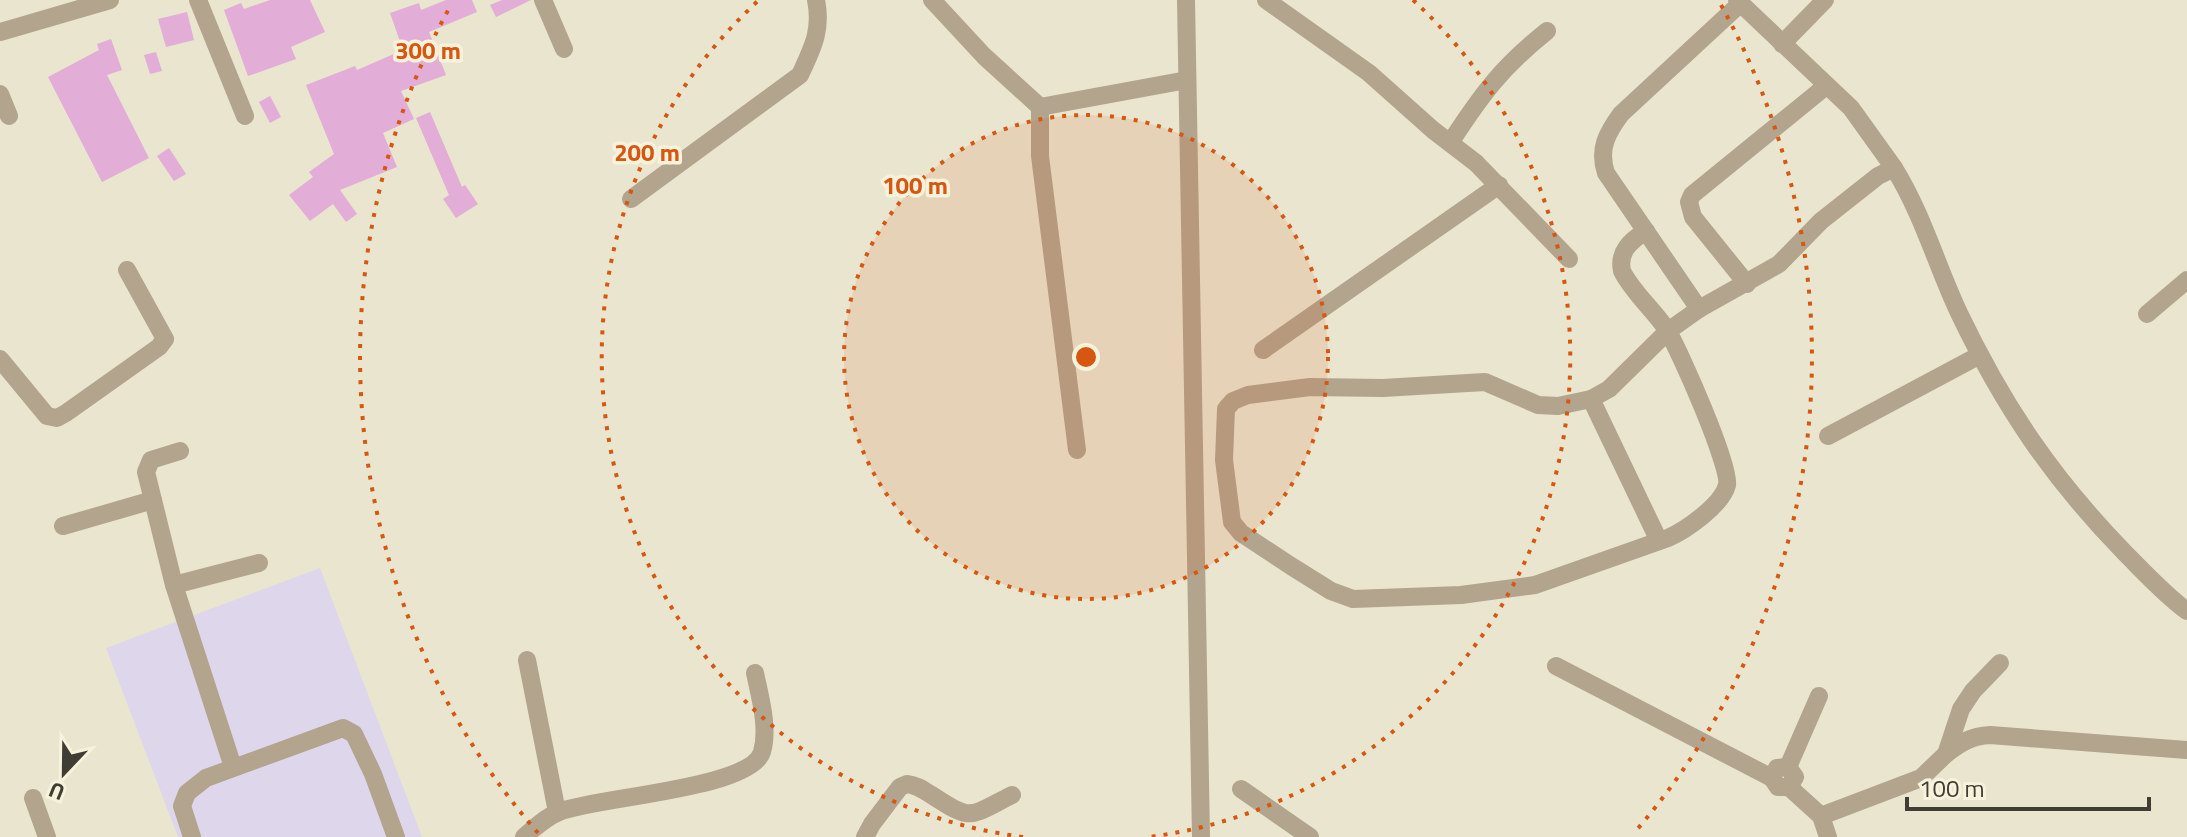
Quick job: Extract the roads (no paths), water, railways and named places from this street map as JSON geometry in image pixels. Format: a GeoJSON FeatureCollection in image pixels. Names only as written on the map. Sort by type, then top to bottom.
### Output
{"type":"FeatureCollection","features":[{"type":"Feature","properties":{"kind":"street"},"geometry":{"type":"LineString","coordinates":[[0,32],[110,0]]}},
{"type":"Feature","properties":{"kind":"street"},"geometry":{"type":"LineString","coordinates":[[198,0],[245,116]]}},
{"type":"Feature","properties":{"kind":"street"},"geometry":{"type":"LineString","coordinates":[[543,0],[564,49]]}},
{"type":"Feature","properties":{"kind":"street"},"geometry":{"type":"LineString","coordinates":[[631,199],[800,75],[820,20],[816,0]]}},
{"type":"Feature","properties":{"kind":"street"},"geometry":{"type":"LineString","coordinates":[[932,0],[984,56],[1040,107],[1040,156],[1077,450]]}},
{"type":"Feature","properties":{"kind":"street"},"geometry":{"type":"LineString","coordinates":[[1186,0],[1201,837]]}},
{"type":"Feature","properties":{"kind":"street"},"geometry":{"type":"LineString","coordinates":[[1266,0],[1369,73],[1476,163],[1569,259]]}},
{"type":"Feature","properties":{"kind":"street"},"geometry":{"type":"LineString","coordinates":[[1782,44],[1825,0]]}},
{"type":"Feature","properties":{"kind":"street"},"geometry":{"type":"LineString","coordinates":[[1699,309],[1606,173],[1602,151],[1607,135],[1621,114],[1739,2],[1851,108],[1914,199],[1957,308],[1980,355],[2026,434],[2093,522],[2163,592],[2187,611]]}},
{"type":"Feature","properties":{"kind":"street"},"geometry":{"type":"LineString","coordinates":[[1450,143],[1484,90],[1505,66],[1547,31]]}},
{"type":"Feature","properties":{"kind":"street"},"geometry":{"type":"LineString","coordinates":[[1040,107],[1187,80]]}},
{"type":"Feature","properties":{"kind":"street"},"geometry":{"type":"LineString","coordinates":[[1747,284],[1693,217],[1689,202],[1692,195],[1826,86]]}},
{"type":"Feature","properties":{"kind":"street"},"geometry":{"type":"LineString","coordinates":[[0,94],[9,116]]}},
{"type":"Feature","properties":{"kind":"street"},"geometry":{"type":"LineString","coordinates":[[1646,231],[1626,247],[1621,256],[1621,267],[1627,280],[1668,331],[1719,448],[1726,472],[1727,485],[1718,501],[1678,534],[1535,585],[1500,592],[1353,599],[1331,591],[1241,533],[1232,522],[1224,460],[1224,418],[1226,409],[1233,401],[1248,395],[1310,387],[1383,388],[1485,382],[1538,405],[1558,406],[1591,399],[1609,389],[1668,331],[1699,309],[1779,264],[1821,221],[1878,176],[1894,168]]}},
{"type":"Feature","properties":{"kind":"street"},"geometry":{"type":"LineString","coordinates":[[1263,350],[1499,185]]}},
{"type":"Feature","properties":{"kind":"street"},"geometry":{"type":"LineString","coordinates":[[0,359],[47,416],[57,418],[66,413],[159,347],[165,339],[127,270]]}},
{"type":"Feature","properties":{"kind":"street"},"geometry":{"type":"LineString","coordinates":[[2147,314],[2187,280]]}},
{"type":"Feature","properties":{"kind":"street"},"geometry":{"type":"LineString","coordinates":[[1828,436],[1980,355]]}},
{"type":"Feature","properties":{"kind":"street"},"geometry":{"type":"LineString","coordinates":[[1591,399],[1659,541]]}},
{"type":"Feature","properties":{"kind":"street"},"geometry":{"type":"LineString","coordinates":[[180,451],[151,460],[146,472],[174,585],[233,767]]}},
{"type":"Feature","properties":{"kind":"street"},"geometry":{"type":"LineString","coordinates":[[63,526],[153,500]]}},
{"type":"Feature","properties":{"kind":"street"},"geometry":{"type":"LineString","coordinates":[[174,585],[259,563]]}},
{"type":"Feature","properties":{"kind":"street"},"geometry":{"type":"LineString","coordinates":[[527,660],[557,812]]}},
{"type":"Feature","properties":{"kind":"street"},"geometry":{"type":"LineString","coordinates":[[1946,754],[1961,709],[1973,691],[2000,663]]}},
{"type":"Feature","properties":{"kind":"street"},"geometry":{"type":"LineString","coordinates":[[1556,666],[1772,778],[1778,787],[1789,787],[1821,816],[1828,837]]}},
{"type":"Feature","properties":{"kind":"street"},"geometry":{"type":"LineString","coordinates":[[524,837],[557,812],[721,779],[748,769],[762,754],[764,741],[755,673]]}},
{"type":"Feature","properties":{"kind":"street"},"geometry":{"type":"LineString","coordinates":[[1788,767],[1819,696]]}},
{"type":"Feature","properties":{"kind":"street"},"geometry":{"type":"LineString","coordinates":[[192,837],[182,806],[187,793],[206,778],[336,730],[349,730],[354,734],[373,774],[396,837]]}},
{"type":"Feature","properties":{"kind":"street"},"geometry":{"type":"LineString","coordinates":[[1821,816],[1921,778],[1962,742],[1977,736],[2187,750]]}},
{"type":"Feature","properties":{"kind":"street"},"geometry":{"type":"LineString","coordinates":[[1772,778],[1777,768],[1788,767]]}},
{"type":"Feature","properties":{"kind":"street"},"geometry":{"type":"LineString","coordinates":[[1788,767],[1795,777],[1789,787]]}},
{"type":"Feature","properties":{"kind":"street"},"geometry":{"type":"LineString","coordinates":[[865,837],[900,787],[907,784],[917,786],[963,814],[978,812],[1012,795]]}},
{"type":"Feature","properties":{"kind":"street"},"geometry":{"type":"LineString","coordinates":[[1241,789],[1310,837]]}},
{"type":"Feature","properties":{"kind":"street"},"geometry":{"type":"LineString","coordinates":[[33,798],[47,837]]}}]}
